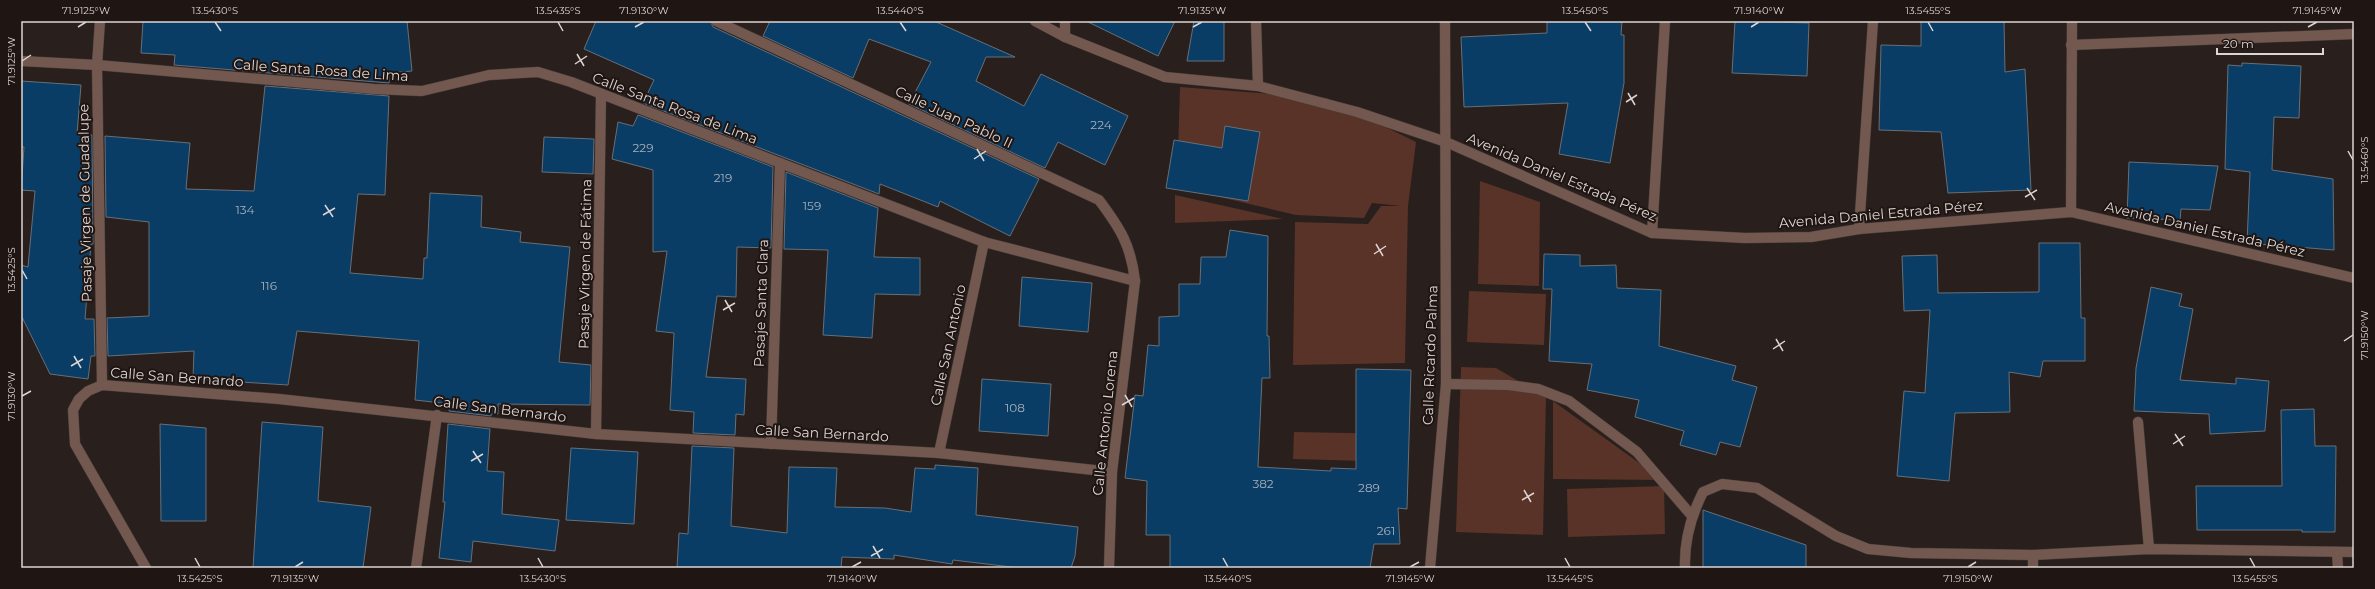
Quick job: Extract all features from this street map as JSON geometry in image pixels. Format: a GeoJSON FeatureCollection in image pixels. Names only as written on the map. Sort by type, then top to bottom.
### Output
{"type":"FeatureCollection","features":[{"type":"Feature","properties":{"kind":"street","name":"Pasaje Virgen de Guadalupe"},"geometry":{"type":"LineString","coordinates":[[100,21],[97,65],[102,385]]}},
{"type":"Feature","properties":{"kind":"street","name":"Calle Juan Pablo II"},"geometry":{"type":"LineString","coordinates":[[716,21],[1099,200],[1122,233],[1132,258],[1135,281]]}},
{"type":"Feature","properties":{"kind":"street","name":"Avenida Daniel Estrada Pérez"},"geometry":{"type":"LineString","coordinates":[[1035,21],[1065,37],[1165,77],[1258,86],[1357,112],[1446,142],[1652,233],[1745,238],[1811,237],[1860,228],[2071,212],[2354,278]]}},
{"type":"Feature","properties":{"kind":"street"},"geometry":{"type":"LineString","coordinates":[[1065,21],[1065,37]]}},
{"type":"Feature","properties":{"kind":"street"},"geometry":{"type":"LineString","coordinates":[[1256,21],[1258,86]]}},
{"type":"Feature","properties":{"kind":"street","name":"Calle Ricardo Palma"},"geometry":{"type":"LineString","coordinates":[[1430,568],[1446,384],[1445,21]]}},
{"type":"Feature","properties":{"kind":"street"},"geometry":{"type":"LineString","coordinates":[[1652,233],[1665,21]]}},
{"type":"Feature","properties":{"kind":"street"},"geometry":{"type":"LineString","coordinates":[[1860,228],[1873,21]]}},
{"type":"Feature","properties":{"kind":"street"},"geometry":{"type":"LineString","coordinates":[[2071,212],[2072,21]]}},
{"type":"Feature","properties":{"kind":"street"},"geometry":{"type":"LineString","coordinates":[[2071,45],[2354,34]]}},
{"type":"Feature","properties":{"kind":"street","name":"Calle Santa Rosa de Lima"},"geometry":{"type":"LineString","coordinates":[[21,61],[97,65],[374,90],[422,91],[489,75],[538,72],[601,94],[984,242],[1135,281]]}},
{"type":"Feature","properties":{"kind":"street","name":"Pasaje Virgen de Fátima"},"geometry":{"type":"LineString","coordinates":[[596,434],[601,94]]}},
{"type":"Feature","properties":{"kind":"street","name":"Pasaje Santa Clara"},"geometry":{"type":"LineString","coordinates":[[771,444],[780,163]]}},
{"type":"Feature","properties":{"kind":"street","name":"Calle San Antonio"},"geometry":{"type":"LineString","coordinates":[[939,453],[984,242]]}},
{"type":"Feature","properties":{"kind":"street","name":"Calle Antonio Lorena"},"geometry":{"type":"LineString","coordinates":[[1109,568],[1112,472],[1135,281]]}},
{"type":"Feature","properties":{"kind":"street"},"geometry":{"type":"LineString","coordinates":[[1446,384],[1508,385],[1538,389],[1570,401],[1637,452],[1692,516]]}},
{"type":"Feature","properties":{"kind":"street","name":"Calle San Bernardo"},"geometry":{"type":"LineString","coordinates":[[146,568],[75,444],[73,410],[79,399],[88,391],[102,385],[189,391],[437,415],[596,434],[939,453],[1112,472]]}},
{"type":"Feature","properties":{"kind":"street"},"geometry":{"type":"LineString","coordinates":[[416,568],[437,415]]}},
{"type":"Feature","properties":{"kind":"street"},"geometry":{"type":"LineString","coordinates":[[2138,422],[2149,549]]}},
{"type":"Feature","properties":{"kind":"street"},"geometry":{"type":"LineString","coordinates":[[1685,568],[1684,554],[1692,516],[1702,492],[1722,484],[1757,488],[1836,536],[1868,549],[1911,553],[2033,555],[2149,549],[2337,553],[2354,552]]}},
{"type":"Feature","properties":{"kind":"street"},"geometry":{"type":"LineString","coordinates":[[2337,553],[2338,568]]}},
{"type":"Feature","properties":{"kind":"street"},"geometry":{"type":"LineString","coordinates":[[2033,555],[2033,568]]}},
{"type":"Feature","properties":{"kind":"shaded area"},"geometry":{"type":"Polygon","coordinates":[[[1180,87],[1327,98],[1416,142],[1408,206],[1405,363],[1293,365],[1295,222],[1368,224],[1381,206],[1401,206],[1372,203],[1364,218],[1296,215],[1177,187],[1180,87]]]}},
{"type":"Feature","properties":{"kind":"shaded area"},"geometry":{"type":"Polygon","coordinates":[[[1480,181],[1540,202],[1539,286],[1478,284],[1480,181]]]}},
{"type":"Feature","properties":{"kind":"shaded area"},"geometry":{"type":"Polygon","coordinates":[[[1175,195],[1283,219],[1175,223],[1175,195]]]}},
{"type":"Feature","properties":{"kind":"shaded area"},"geometry":{"type":"Polygon","coordinates":[[[1469,291],[1546,294],[1544,345],[1467,342],[1469,291]]]}},
{"type":"Feature","properties":{"kind":"shaded area"},"geometry":{"type":"Polygon","coordinates":[[[1461,367],[1496,368],[1546,397],[1543,535],[1456,532],[1461,367]]]}},
{"type":"Feature","properties":{"kind":"shaded area"},"geometry":{"type":"Polygon","coordinates":[[[1553,401],[1663,480],[1553,479],[1553,401]]]}},
{"type":"Feature","properties":{"kind":"shaded area"},"geometry":{"type":"Polygon","coordinates":[[[1294,432],[1400,434],[1399,462],[1293,459],[1294,432]]]}},
{"type":"Feature","properties":{"kind":"shaded area"},"geometry":{"type":"Polygon","coordinates":[[[1664,486],[1665,534],[1568,537],[1567,489],[1664,486]]]}},
{"type":"Feature","properties":{"kind":"building"},"geometry":{"type":"Polygon","coordinates":[[[143,21],[407,21],[412,71],[390,73],[389,83],[174,65],[175,55],[141,53],[143,21]]]}},
{"type":"Feature","properties":{"kind":"building"},"geometry":{"type":"Polygon","coordinates":[[[596,21],[710,21],[713,27],[1039,179],[1010,236],[940,201],[938,207],[880,184],[879,194],[643,103],[654,80],[584,49],[596,21]]]}},
{"type":"Feature","properties":{"kind":"building"},"geometry":{"type":"Polygon","coordinates":[[[770,21],[934,21],[1015,57],[986,57],[976,81],[1024,106],[1041,74],[1128,116],[1105,165],[1058,142],[1045,168],[909,104],[931,62],[869,39],[853,78],[763,36],[770,21]]]}},
{"type":"Feature","properties":{"kind":"building"},"geometry":{"type":"Polygon","coordinates":[[[1086,21],[1175,21],[1158,56],[1086,21]]]}},
{"type":"Feature","properties":{"kind":"building"},"geometry":{"type":"Polygon","coordinates":[[[1194,21],[1224,21],[1224,61],[1187,61],[1194,21]]]}},
{"type":"Feature","properties":{"kind":"building"},"geometry":{"type":"Polygon","coordinates":[[[1547,21],[1622,21],[1621,35],[1624,35],[1624,83],[1610,163],[1559,154],[1568,103],[1464,107],[1461,37],[1547,33],[1547,21]]]}},
{"type":"Feature","properties":{"kind":"building"},"geometry":{"type":"Polygon","coordinates":[[[1735,21],[1809,23],[1807,76],[1732,73],[1735,21]]]}},
{"type":"Feature","properties":{"kind":"building"},"geometry":{"type":"Polygon","coordinates":[[[1921,21],[2004,21],[2005,72],[2025,69],[2031,190],[1948,193],[1941,132],[1879,130],[1881,45],[1921,46],[1921,21]]]}},
{"type":"Feature","properties":{"kind":"building"},"geometry":{"type":"Polygon","coordinates":[[[2242,63],[2301,66],[2299,118],[2274,117],[2272,170],[2333,179],[2334,250],[2247,243],[2250,172],[2225,169],[2228,65],[2242,66],[2242,63]]]}},
{"type":"Feature","properties":{"kind":"building"},"geometry":{"type":"Polygon","coordinates":[[[21,81],[81,85],[77,134],[92,135],[93,244],[91,244],[85,319],[94,319],[95,356],[91,356],[88,379],[50,374],[21,315],[21,265],[28,267],[35,191],[21,190],[24,147],[21,147],[21,81]]]}},
{"type":"Feature","properties":{"kind":"building"},"geometry":{"type":"Polygon","coordinates":[[[265,86],[389,96],[385,195],[358,194],[350,273],[423,279],[424,258],[427,258],[430,193],[482,196],[481,227],[521,232],[520,242],[570,247],[559,362],[591,365],[590,405],[498,404],[498,414],[491,414],[491,416],[449,411],[450,404],[415,400],[419,341],[297,331],[288,385],[193,379],[194,351],[108,356],[107,318],[149,316],[149,222],[106,217],[105,136],[190,143],[186,189],[254,191],[265,86]]]}},
{"type":"Feature","properties":{"kind":"building"},"geometry":{"type":"Polygon","coordinates":[[[638,115],[773,167],[771,248],[737,247],[736,297],[717,296],[706,377],[746,379],[744,415],[736,414],[735,435],[693,433],[694,412],[670,410],[674,333],[656,331],[667,251],[653,252],[653,170],[612,159],[618,122],[633,126],[638,115]]]}},
{"type":"Feature","properties":{"kind":"building"},"geometry":{"type":"Polygon","coordinates":[[[1225,126],[1260,132],[1248,201],[1166,188],[1174,140],[1222,148],[1225,126]]]}},
{"type":"Feature","properties":{"kind":"building"},"geometry":{"type":"Polygon","coordinates":[[[544,137],[594,139],[593,174],[542,172],[544,137]]]}},
{"type":"Feature","properties":{"kind":"building"},"geometry":{"type":"Polygon","coordinates":[[[2129,162],[2218,166],[2210,210],[2181,209],[2180,220],[2127,218],[2129,162]]]}},
{"type":"Feature","properties":{"kind":"building"},"geometry":{"type":"Polygon","coordinates":[[[786,172],[878,208],[874,257],[920,258],[920,295],[875,294],[872,338],[823,335],[828,250],[784,249],[786,172]]]}},
{"type":"Feature","properties":{"kind":"building"},"geometry":{"type":"Polygon","coordinates":[[[1230,230],[1268,236],[1267,336],[1269,336],[1270,378],[1262,378],[1258,467],[1331,471],[1331,468],[1356,469],[1356,369],[1411,370],[1407,509],[1398,508],[1400,544],[1374,544],[1370,568],[1170,568],[1170,535],[1146,535],[1147,481],[1125,478],[1135,395],[1143,396],[1148,345],[1159,346],[1159,317],[1179,316],[1179,284],[1200,284],[1201,257],[1226,257],[1230,230]]]}},
{"type":"Feature","properties":{"kind":"building"},"geometry":{"type":"Polygon","coordinates":[[[2039,243],[2080,243],[2081,318],[2085,318],[2085,361],[2043,361],[2040,377],[2009,372],[2010,412],[1955,413],[1949,481],[1897,476],[1904,391],[1925,393],[1930,310],[1904,311],[1902,256],[1937,255],[1938,293],[2039,292],[2039,243]]]}},
{"type":"Feature","properties":{"kind":"building"},"geometry":{"type":"Polygon","coordinates":[[[1544,254],[1580,255],[1580,266],[1616,265],[1617,288],[1661,290],[1659,346],[1736,366],[1732,380],[1757,387],[1740,447],[1720,442],[1716,455],[1680,445],[1684,431],[1635,417],[1639,400],[1587,390],[1592,364],[1549,361],[1552,289],[1543,289],[1544,254]]]}},
{"type":"Feature","properties":{"kind":"building"},"geometry":{"type":"Polygon","coordinates":[[[1022,277],[1092,283],[1088,332],[1019,326],[1022,277]]]}},
{"type":"Feature","properties":{"kind":"building"},"geometry":{"type":"Polygon","coordinates":[[[2151,287],[2182,294],[2179,306],[2193,309],[2180,380],[2236,384],[2236,378],[2269,381],[2265,431],[2210,434],[2209,414],[2134,411],[2136,368],[2151,287]]]}},
{"type":"Feature","properties":{"kind":"building"},"geometry":{"type":"Polygon","coordinates":[[[982,379],[1051,384],[1048,436],[979,431],[982,379]]]}},
{"type":"Feature","properties":{"kind":"building"},"geometry":{"type":"Polygon","coordinates":[[[2314,409],[2315,446],[2336,446],[2335,532],[2302,532],[2302,530],[2197,530],[2196,486],[2282,486],[2281,410],[2314,409]]]}},
{"type":"Feature","properties":{"kind":"building"},"geometry":{"type":"Polygon","coordinates":[[[262,422],[323,427],[318,501],[371,507],[363,568],[253,568],[262,422]]]}},
{"type":"Feature","properties":{"kind":"building"},"geometry":{"type":"Polygon","coordinates":[[[160,424],[206,428],[206,521],[161,521],[160,424]]]}},
{"type":"Feature","properties":{"kind":"building"},"geometry":{"type":"Polygon","coordinates":[[[448,424],[490,429],[487,471],[504,472],[502,514],[559,520],[555,551],[473,541],[471,562],[439,558],[445,502],[443,502],[448,424]]]}},
{"type":"Feature","properties":{"kind":"building"},"geometry":{"type":"Polygon","coordinates":[[[692,446],[734,448],[731,526],[787,533],[789,467],[837,468],[835,507],[885,508],[911,512],[915,468],[935,469],[935,465],[978,468],[976,515],[1078,527],[1075,556],[1071,568],[1020,568],[953,560],[952,564],[894,555],[894,559],[842,557],[841,568],[677,568],[679,533],[688,534],[692,446]]]}},
{"type":"Feature","properties":{"kind":"building"},"geometry":{"type":"Polygon","coordinates":[[[571,448],[638,452],[634,524],[566,520],[571,448]]]}},
{"type":"Feature","properties":{"kind":"building"},"geometry":{"type":"Polygon","coordinates":[[[1703,510],[1806,545],[1806,568],[1703,568],[1703,510]]]}}]}
